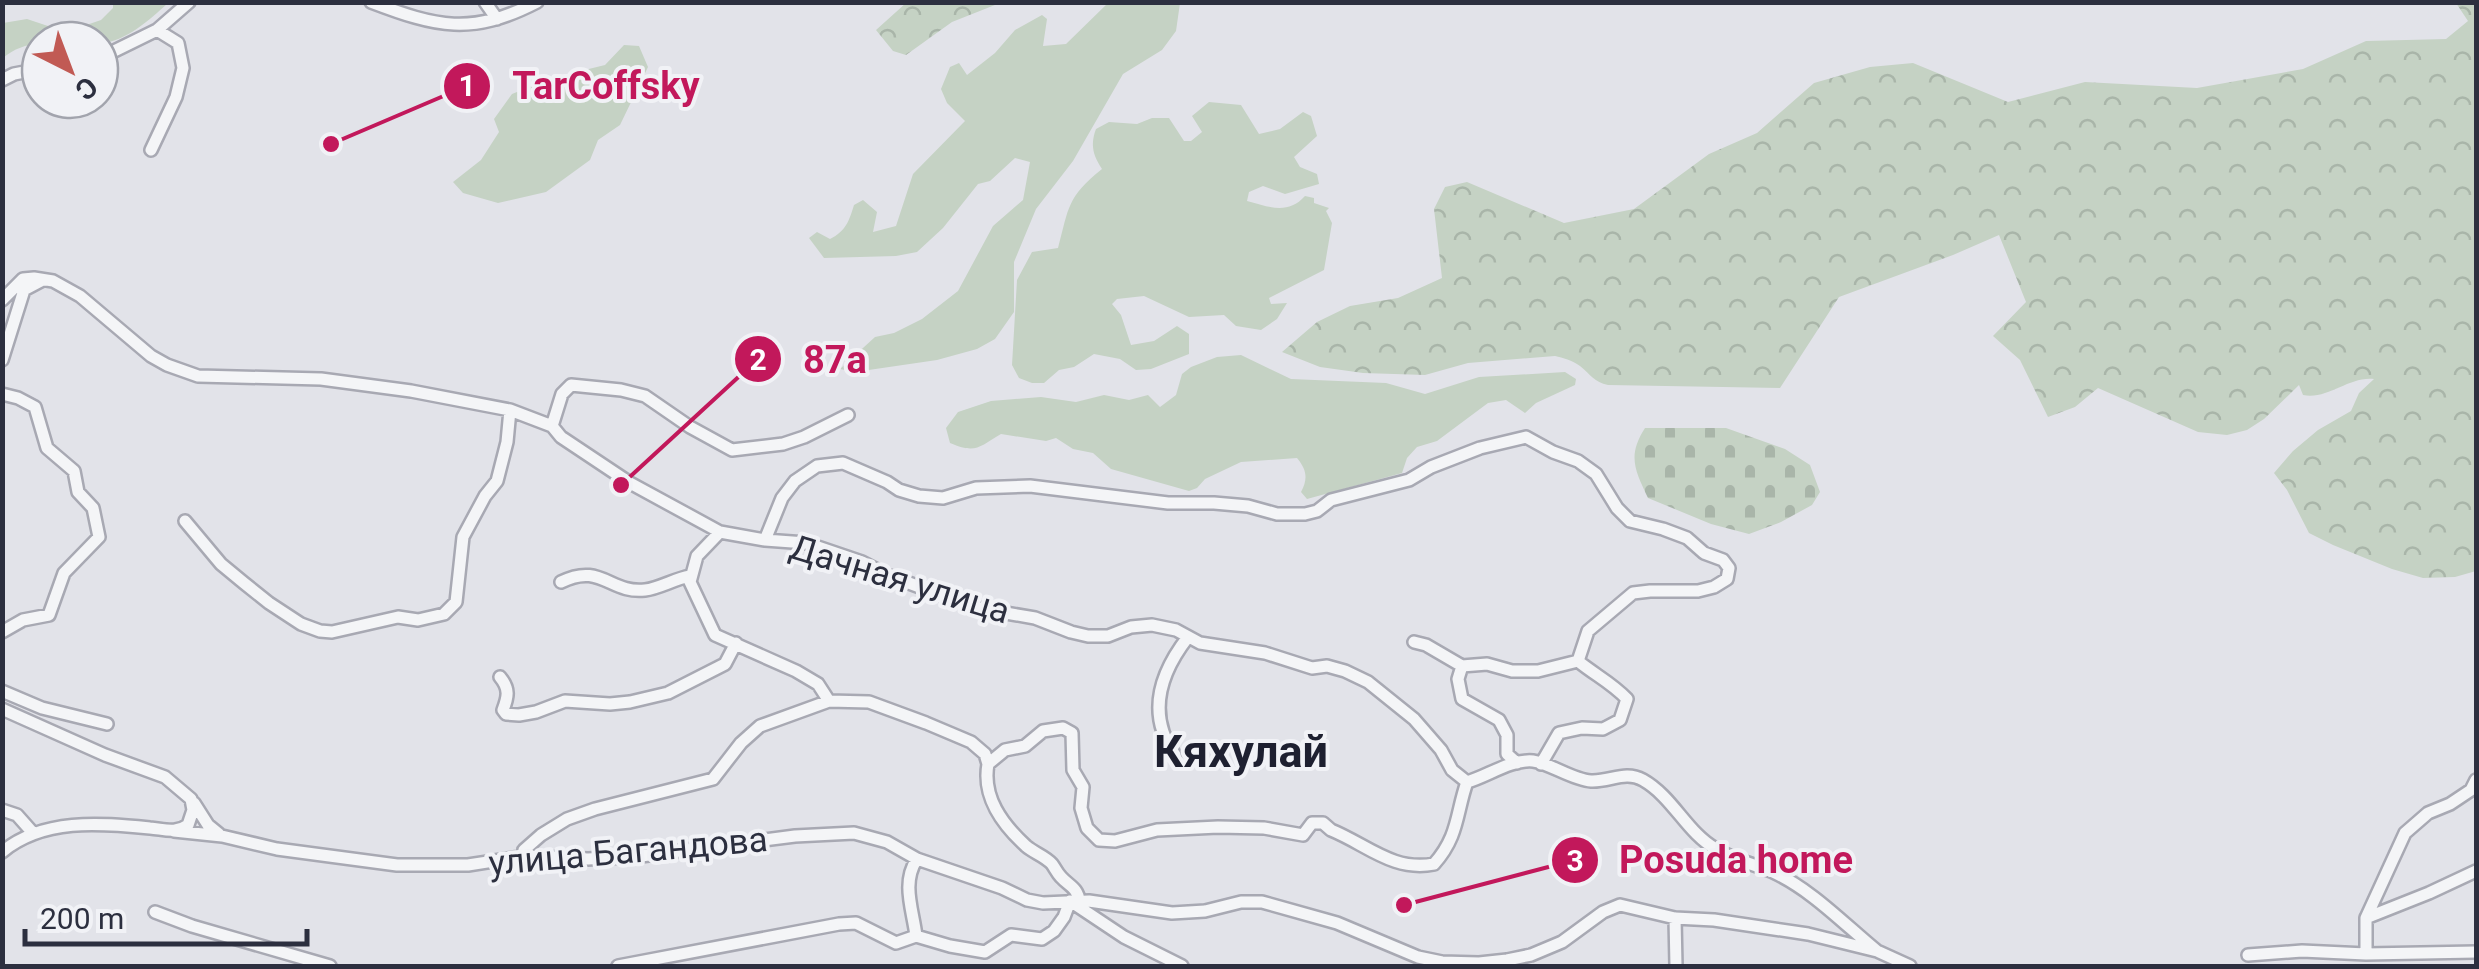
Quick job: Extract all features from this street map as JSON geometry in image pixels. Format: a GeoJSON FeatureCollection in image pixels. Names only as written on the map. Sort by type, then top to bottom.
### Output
{"type":"FeatureCollection","features":[{"type":"Feature","properties":{"kind":"street"},"geometry":{"type":"LineString","coordinates":[[120,48],[158,30],[188,2]]}},
{"type":"Feature","properties":{"kind":"street"},"geometry":{"type":"LineString","coordinates":[[371,2],[420,21],[447,26],[497,19],[537,2]]}},
{"type":"Feature","properties":{"kind":"street"},"geometry":{"type":"LineString","coordinates":[[485,2],[497,19]]}},
{"type":"Feature","properties":{"kind":"street"},"geometry":{"type":"LineString","coordinates":[[151,150],[176,96],[183,68],[178,44],[158,30]]}},
{"type":"Feature","properties":{"kind":"street"},"geometry":{"type":"LineString","coordinates":[[2,300],[23,279],[46,280]]}},
{"type":"Feature","properties":{"kind":"street"},"geometry":{"type":"LineString","coordinates":[[2,360],[24,290],[46,280]]}},
{"type":"Feature","properties":{"kind":"street","name":"Дачная улица"},"geometry":{"type":"LineString","coordinates":[[46,280],[80,296],[150,356],[198,376],[321,380],[412,391],[510,410],[552,426],[561,437],[630,483],[720,532],[806,542],[976,608],[1036,618],[1088,636],[1108,636],[1152,625],[1176,630],[1200,643],[1265,652],[1312,668],[1345,670],[1368,682],[1428,732],[1452,770],[1467,782]]}},
{"type":"Feature","properties":{"kind":"street"},"geometry":{"type":"LineString","coordinates":[[552,426],[562,394],[571,384],[645,396],[732,450],[783,444],[848,415]]}},
{"type":"Feature","properties":{"kind":"street"},"geometry":{"type":"LineString","coordinates":[[2,394],[35,407],[47,448],[74,470],[78,492],[93,508],[99,538],[64,572],[49,616],[23,620],[2,632]]}},
{"type":"Feature","properties":{"kind":"street"},"geometry":{"type":"LineString","coordinates":[[185,521],[221,564],[244,583],[301,624],[320,631],[332,632],[398,617],[418,620],[444,614],[456,602],[463,537],[496,481],[510,410]]}},
{"type":"Feature","properties":{"kind":"street"},"geometry":{"type":"LineString","coordinates":[[765,540],[782,498],[795,481],[817,466],[843,463],[919,496],[943,498],[976,488],[1030,486],[1304,514],[1331,500],[1409,480],[1480,448],[1526,437],[1578,461],[1596,474],[1630,521],[1687,538],[1704,553],[1723,560],[1729,568],[1727,580],[1714,587],[1633,594],[1588,631],[1578,661]]}},
{"type":"Feature","properties":{"kind":"street"},"geometry":{"type":"LineString","coordinates":[[720,532],[697,556],[690,576],[694,595],[716,635],[818,684],[829,701]]}},
{"type":"Feature","properties":{"kind":"street"},"geometry":{"type":"LineString","coordinates":[[561,582],[586,574],[642,590],[690,576]]}},
{"type":"Feature","properties":{"kind":"street"},"geometry":{"type":"LineString","coordinates":[[1175,755],[1160,728],[1160,695],[1171,659],[1188,636]]}},
{"type":"Feature","properties":{"kind":"street"},"geometry":{"type":"LineString","coordinates":[[1414,642],[1462,666],[1487,664],[1512,672],[1538,671],[1578,661]]}},
{"type":"Feature","properties":{"kind":"street"},"geometry":{"type":"LineString","coordinates":[[500,678],[508,696],[503,710],[506,714],[536,712],[565,701],[630,702],[668,693],[714,671],[725,664],[736,643]]}},
{"type":"Feature","properties":{"kind":"street"},"geometry":{"type":"LineString","coordinates":[[1541,764],[1559,733],[1602,729],[1620,720],[1627,699],[1612,682],[1596,677],[1578,661]]}},
{"type":"Feature","properties":{"kind":"street"},"geometry":{"type":"LineString","coordinates":[[1462,666],[1458,679],[1462,698],[1499,720],[1507,735],[1507,754],[1517,763]]}},
{"type":"Feature","properties":{"kind":"street"},"geometry":{"type":"LineString","coordinates":[[2,691],[42,708],[107,724]]}},
{"type":"Feature","properties":{"kind":"street"},"geometry":{"type":"LineString","coordinates":[[526,856],[524,850],[541,835],[567,820],[713,779],[760,726],[829,701],[869,702],[971,742],[985,754],[985,778],[994,807],[1028,848],[1050,862],[1078,893],[1054,932],[1042,939],[1012,935],[985,952],[916,936],[896,944],[856,923],[734,943],[647,964],[618,966]]}},
{"type":"Feature","properties":{"kind":"street"},"geometry":{"type":"LineString","coordinates":[[2,710],[165,777],[222,836]]}},
{"type":"Feature","properties":{"kind":"street"},"geometry":{"type":"LineString","coordinates":[[988,764],[1004,750],[1031,743],[1043,731],[1063,728],[1072,733],[1073,770],[1083,787],[1080,808],[1087,828],[1099,840],[1115,841],[1157,830],[1218,828],[1264,828],[1303,835],[1312,823],[1323,823],[1386,859],[1421,866],[1434,864],[1450,839],[1467,782],[1517,763],[1535,761],[1591,780],[1628,775],[1644,780],[1672,804],[1710,846],[1792,883],[1877,951],[1910,966]]}},
{"type":"Feature","properties":{"kind":"street"},"geometry":{"type":"LineString","coordinates":[[2366,954],[2366,918],[2405,833],[2428,813],[2471,790],[2476,780]]}},
{"type":"Feature","properties":{"kind":"street"},"geometry":{"type":"LineString","coordinates":[[179,830],[188,825],[193,810],[191,800]]}},
{"type":"Feature","properties":{"kind":"street"},"geometry":{"type":"LineString","coordinates":[[2,810],[16,815],[33,832],[2,852]]}},
{"type":"Feature","properties":{"kind":"street","name":"улица Багандова"},"geometry":{"type":"LineString","coordinates":[[33,832],[86,823],[179,830],[278,849],[397,865],[468,865],[526,856],[615,858],[835,832],[887,842],[916,859],[1027,900],[1074,901],[1172,913],[1262,902],[1337,923],[1418,957],[1460,963],[1507,960],[1547,949],[1572,937],[1611,907],[1628,906],[1675,918],[1808,934],[1877,951]]}},
{"type":"Feature","properties":{"kind":"street"},"geometry":{"type":"LineString","coordinates":[[916,859],[908,892],[916,936]]}},
{"type":"Feature","properties":{"kind":"street"},"geometry":{"type":"LineString","coordinates":[[2366,918],[2476,870]]}},
{"type":"Feature","properties":{"kind":"street"},"geometry":{"type":"LineString","coordinates":[[1074,901],[1124,937],[1182,966]]}},
{"type":"Feature","properties":{"kind":"street"},"geometry":{"type":"LineString","coordinates":[[156,912],[330,966]]}},
{"type":"Feature","properties":{"kind":"street"},"geometry":{"type":"LineString","coordinates":[[1675,918],[1676,966]]}},
{"type":"Feature","properties":{"kind":"street"},"geometry":{"type":"LineString","coordinates":[[2248,955],[2302,951],[2476,952]]}},
{"type":"Feature","properties":{"kind":"green space"},"geometry":{"type":"Polygon","coordinates":[[[906,2],[1000,3],[952,22],[906,55],[893,51],[876,30],[906,2]]]}},
{"type":"Feature","properties":{"kind":"green space"},"geometry":{"type":"Polygon","coordinates":[[[113,3],[168,3],[120,38],[120,20],[101,20],[113,3]]]}},
{"type":"Feature","properties":{"kind":"green space"},"geometry":{"type":"Polygon","coordinates":[[[1108,3],[1180,3],[1176,31],[1162,50],[1123,74],[1073,161],[1036,209],[1014,262],[1014,312],[995,339],[977,349],[937,360],[855,372],[840,369],[875,337],[894,333],[922,319],[958,291],[993,226],[1023,200],[1030,162],[1015,158],[990,181],[978,184],[943,228],[917,252],[824,258],[809,238],[817,232],[830,239],[840,233],[854,205],[863,200],[877,212],[873,232],[896,226],[913,174],[965,121],[947,103],[941,89],[950,67],[959,63],[967,75],[995,53],[1015,30],[1042,15],[1047,19],[1043,46],[1066,44],[1108,3]]]}},
{"type":"Feature","properties":{"kind":"green space"},"geometry":{"type":"Polygon","coordinates":[[[2456,3],[2476,3],[2476,571],[2455,577],[2423,578],[2333,545],[2309,533],[2274,473],[2318,430],[2351,411],[2359,393],[2374,379],[2312,396],[2303,395],[2299,385],[2264,419],[2247,430],[2227,435],[2198,432],[2098,388],[2075,407],[2048,417],[2020,360],[1993,336],[2026,302],[1999,235],[1839,297],[1780,388],[1608,385],[1574,362],[1555,356],[1468,363],[1425,375],[1320,367],[1282,352],[1317,322],[1350,306],[1398,298],[1442,278],[1434,209],[1445,187],[1467,182],[1564,223],[1634,209],[1709,154],[1757,133],[1814,83],[1870,67],[1913,63],[2008,102],[2085,82],[2197,88],[2303,69],[2366,41],[2446,39],[2468,21],[2456,3]]]}},
{"type":"Feature","properties":{"kind":"green space"},"geometry":{"type":"Polygon","coordinates":[[[20,20],[20,48],[3,58],[3,23],[20,20]]]}},
{"type":"Feature","properties":{"kind":"green space"},"geometry":{"type":"Polygon","coordinates":[[[624,45],[639,46],[648,67],[620,125],[598,140],[590,160],[546,192],[498,203],[463,193],[453,182],[481,160],[499,132],[494,119],[512,94],[552,78],[605,65],[624,45]]]}},
{"type":"Feature","properties":{"kind":"green space"},"geometry":{"type":"Polygon","coordinates":[[[1209,102],[1241,105],[1259,134],[1280,129],[1303,112],[1311,116],[1317,136],[1294,157],[1300,167],[1317,174],[1319,184],[1285,194],[1263,186],[1249,192],[1247,201],[1285,208],[1305,196],[1329,208],[1326,211],[1332,223],[1324,270],[1269,298],[1271,304],[1287,303],[1277,319],[1261,330],[1236,326],[1224,315],[1189,317],[1144,296],[1117,299],[1112,304],[1121,315],[1131,345],[1154,341],[1177,326],[1189,334],[1189,354],[1151,369],[1136,370],[1120,359],[1094,354],[1074,367],[1059,370],[1044,383],[1019,378],[1012,365],[1017,280],[1032,252],[1058,248],[1071,204],[1082,187],[1102,169],[1093,150],[1096,129],[1109,122],[1137,124],[1152,118],[1169,118],[1184,141],[1191,141],[1202,132],[1192,116],[1209,102]]]}},
{"type":"Feature","properties":{"kind":"green space"},"geometry":{"type":"Polygon","coordinates":[[[1241,355],[1291,379],[1386,383],[1425,394],[1479,377],[1565,372],[1576,379],[1575,385],[1536,403],[1525,413],[1506,400],[1488,403],[1437,441],[1417,447],[1407,458],[1402,473],[1307,499],[1301,492],[1305,471],[1297,458],[1241,462],[1189,491],[1111,469],[1093,453],[1073,449],[1056,438],[1046,441],[1001,434],[977,448],[950,443],[946,428],[958,412],[991,401],[1041,397],[1076,402],[1104,395],[1129,400],[1148,395],[1160,407],[1176,395],[1182,374],[1191,367],[1217,357],[1241,355]]]}},
{"type":"Feature","properties":{"kind":"green space"},"geometry":{"type":"Polygon","coordinates":[[[1645,428],[1726,428],[1785,449],[1810,465],[1820,492],[1812,505],[1749,534],[1711,524],[1648,498],[1635,463],[1636,447],[1645,428]]]}},
{"type":"Feature","properties":{"kind":"place","name":"TarCoffsky"},"geometry":{"type":"Point","coordinates":[331,144]}},
{"type":"Feature","properties":{"kind":"place","name":"87а"},"geometry":{"type":"Point","coordinates":[621,485]}},
{"type":"Feature","properties":{"kind":"place","name":"Posuda home"},"geometry":{"type":"Point","coordinates":[1404,905]}},
{"type":"Feature","properties":{"kind":"district","name":"Кяхулай"},"geometry":{"type":"Point","coordinates":[1241,751]}}]}
